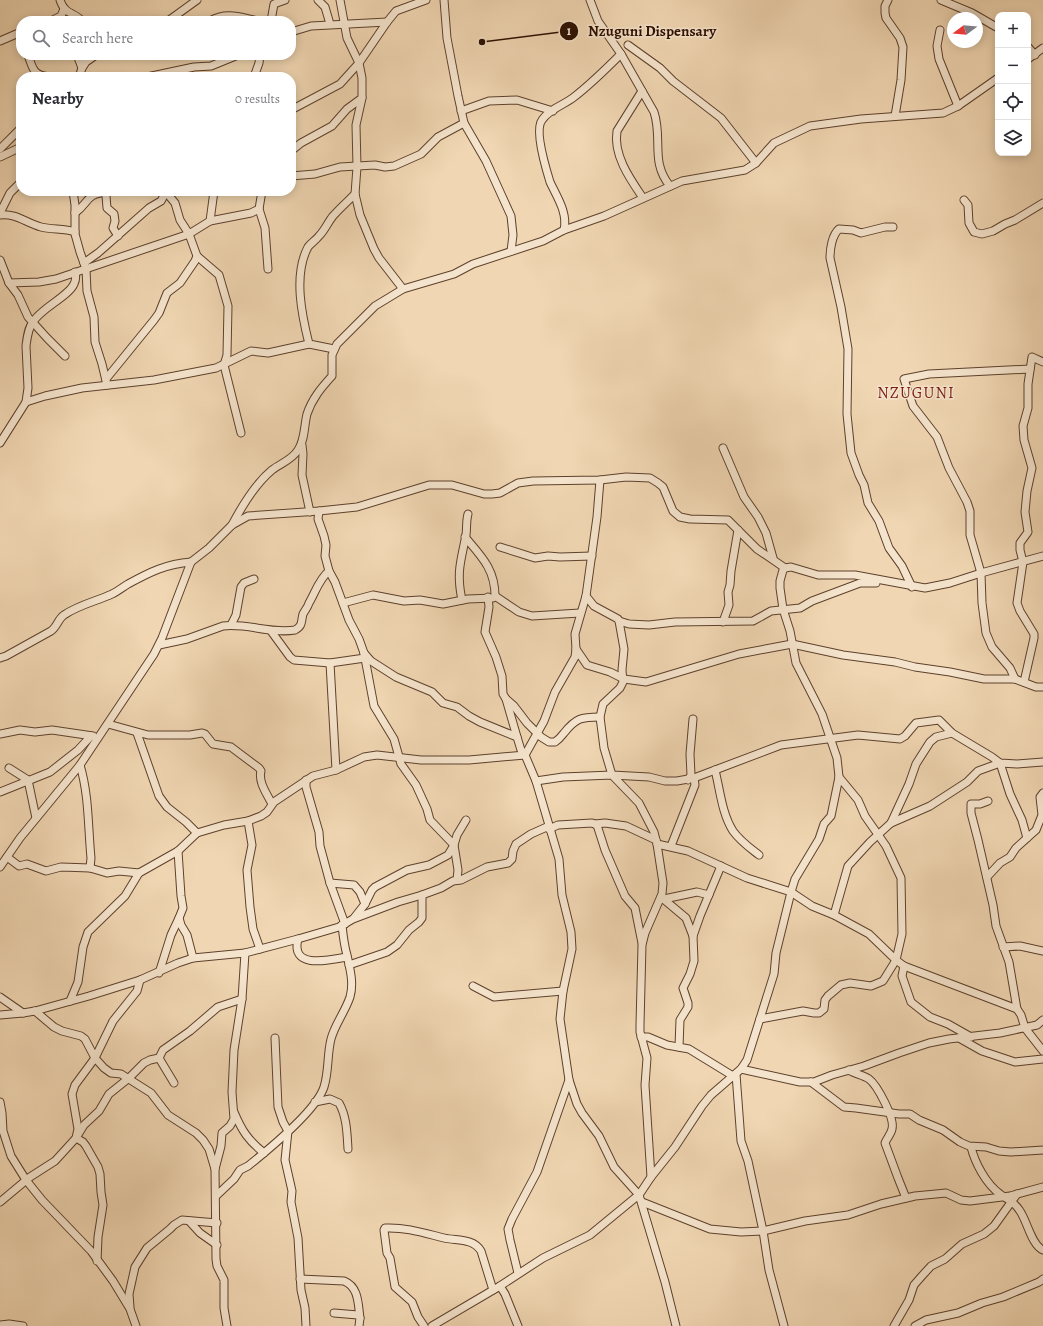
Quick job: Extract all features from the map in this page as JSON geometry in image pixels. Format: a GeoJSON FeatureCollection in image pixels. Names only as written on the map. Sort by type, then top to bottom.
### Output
{"type":"FeatureCollection","features":[{"type":"Feature","properties":{"kind":"street"},"geometry":{"type":"LineString","coordinates":[[60,0],[64,9],[76,16]]}},
{"type":"Feature","properties":{"kind":"street"},"geometry":{"type":"LineString","coordinates":[[175,16],[197,0]]}},
{"type":"Feature","properties":{"kind":"street"},"geometry":{"type":"LineString","coordinates":[[272,16],[274,4],[284,0]]}},
{"type":"Feature","properties":{"kind":"street"},"geometry":{"type":"LineString","coordinates":[[318,0],[325,7],[330,24]]}},
{"type":"Feature","properties":{"kind":"street"},"geometry":{"type":"LineString","coordinates":[[340,0],[347,38],[359,63],[362,78],[362,98],[356,125],[357,167],[355,194],[360,215],[374,249],[379,258],[403,289]]}},
{"type":"Feature","properties":{"kind":"street"},"geometry":{"type":"LineString","coordinates":[[296,107],[340,84],[359,63],[396,11],[426,0]]}},
{"type":"Feature","properties":{"kind":"street"},"geometry":{"type":"LineString","coordinates":[[444,0],[447,38],[464,123],[486,161],[511,216],[513,235],[511,251]]}},
{"type":"Feature","properties":{"kind":"street"},"geometry":{"type":"LineString","coordinates":[[590,0],[598,21],[621,54],[656,118],[658,164],[664,178],[670,186]]}},
{"type":"Feature","properties":{"kind":"street"},"geometry":{"type":"LineString","coordinates":[[888,0],[885,6],[886,18],[900,38],[904,47],[901,80],[895,116]]}},
{"type":"Feature","properties":{"kind":"street"},"geometry":{"type":"LineString","coordinates":[[941,0],[972,13],[995,26]]}},
{"type":"Feature","properties":{"kind":"street"},"geometry":{"type":"LineString","coordinates":[[61,16],[64,9]]}},
{"type":"Feature","properties":{"kind":"street"},"geometry":{"type":"LineString","coordinates":[[296,30],[311,26],[330,24],[387,22]]}},
{"type":"Feature","properties":{"kind":"street"},"geometry":{"type":"LineString","coordinates":[[940,30],[937,46],[939,59],[958,106]]}},
{"type":"Feature","properties":{"kind":"street"},"geometry":{"type":"LineString","coordinates":[[0,41],[16,36]]}},
{"type":"Feature","properties":{"kind":"street"},"geometry":{"type":"LineString","coordinates":[[628,46],[660,68],[679,86],[722,118],[756,163]]}},
{"type":"Feature","properties":{"kind":"street"},"geometry":{"type":"LineString","coordinates":[[1029,48],[1035,55]]}},
{"type":"Feature","properties":{"kind":"street"},"geometry":{"type":"LineString","coordinates":[[1031,57],[1043,48]]}},
{"type":"Feature","properties":{"kind":"street"},"geometry":{"type":"LineString","coordinates":[[564,230],[565,223],[562,208],[548,174],[539,131],[542,120],[573,98],[621,54]]}},
{"type":"Feature","properties":{"kind":"street"},"geometry":{"type":"LineString","coordinates":[[30,60],[35,72]]}},
{"type":"Feature","properties":{"kind":"street"},"geometry":{"type":"LineString","coordinates":[[79,60],[82,68]]}},
{"type":"Feature","properties":{"kind":"street"},"geometry":{"type":"LineString","coordinates":[[81,72],[86,62],[89,60]]}},
{"type":"Feature","properties":{"kind":"street"},"geometry":{"type":"LineString","coordinates":[[170,72],[194,67],[215,65],[226,60]]}},
{"type":"Feature","properties":{"kind":"street"},"geometry":{"type":"LineString","coordinates":[[256,72],[259,60]]}},
{"type":"Feature","properties":{"kind":"street"},"geometry":{"type":"LineString","coordinates":[[310,512],[302,475],[302,445],[308,414],[316,394],[332,376],[332,355],[337,344],[375,306],[403,289],[454,274],[473,264],[544,241],[564,230],[604,216],[687,179],[745,170],[756,163],[774,143],[810,126],[895,116],[943,113],[958,106],[995,80]]}},
{"type":"Feature","properties":{"kind":"street"},"geometry":{"type":"LineString","coordinates":[[642,91],[617,131],[617,134],[619,155],[634,186],[643,198]]}},
{"type":"Feature","properties":{"kind":"street"},"geometry":{"type":"LineString","coordinates":[[296,148],[332,126],[347,109],[362,98]]}},
{"type":"Feature","properties":{"kind":"street"},"geometry":{"type":"LineString","coordinates":[[461,111],[489,101],[517,100],[553,111]]}},
{"type":"Feature","properties":{"kind":"street"},"geometry":{"type":"LineString","coordinates":[[296,176],[315,174],[340,167],[375,165],[388,167],[400,164],[421,154],[438,137],[464,123]]}},
{"type":"Feature","properties":{"kind":"street"},"geometry":{"type":"LineString","coordinates":[[0,149],[16,133]]}},
{"type":"Feature","properties":{"kind":"street"},"geometry":{"type":"LineString","coordinates":[[0,157],[16,149]]}},
{"type":"Feature","properties":{"kind":"street"},"geometry":{"type":"LineString","coordinates":[[16,187],[10,193],[0,214],[18,216],[42,227],[75,232]]}},
{"type":"Feature","properties":{"kind":"street"},"geometry":{"type":"LineString","coordinates":[[309,344],[303,319],[302,306],[301,280],[304,258],[311,244],[334,216],[355,194]]}},
{"type":"Feature","properties":{"kind":"street"},"geometry":{"type":"LineString","coordinates":[[73,196],[75,213],[75,232],[85,266],[87,291],[94,317],[94,342],[101,359],[106,382]]}},
{"type":"Feature","properties":{"kind":"street"},"geometry":{"type":"LineString","coordinates":[[75,213],[82,208],[91,196]]}},
{"type":"Feature","properties":{"kind":"street"},"geometry":{"type":"LineString","coordinates":[[106,196],[107,208],[114,214],[115,221],[113,228],[118,236]]}},
{"type":"Feature","properties":{"kind":"street"},"geometry":{"type":"LineString","coordinates":[[85,266],[135,219],[161,201],[163,196]]}},
{"type":"Feature","properties":{"kind":"street"},"geometry":{"type":"LineString","coordinates":[[169,196],[175,203],[180,220],[189,234],[198,256],[219,275],[228,306],[227,355],[224,364],[241,433]]}},
{"type":"Feature","properties":{"kind":"street"},"geometry":{"type":"LineString","coordinates":[[210,221],[213,196]]}},
{"type":"Feature","properties":{"kind":"street"},"geometry":{"type":"LineString","coordinates":[[261,196],[259,209],[265,228],[268,269]]}},
{"type":"Feature","properties":{"kind":"street"},"geometry":{"type":"LineString","coordinates":[[964,200],[968,205],[969,223],[974,232],[982,234],[993,231],[1015,220],[1043,203]]}},
{"type":"Feature","properties":{"kind":"street"},"geometry":{"type":"LineString","coordinates":[[8,283],[39,282],[56,279],[75,272],[85,266],[189,234],[210,221],[251,214],[259,209]]}},
{"type":"Feature","properties":{"kind":"street"},"geometry":{"type":"LineString","coordinates":[[893,227],[885,227],[861,233],[853,230],[839,229],[836,232],[830,250],[830,258],[848,349],[847,414],[851,453],[864,485],[868,503],[879,521],[889,548],[902,566],[912,587]]}},
{"type":"Feature","properties":{"kind":"street"},"geometry":{"type":"LineString","coordinates":[[106,382],[159,313],[169,291],[180,283],[198,256]]}},
{"type":"Feature","properties":{"kind":"street"},"geometry":{"type":"LineString","coordinates":[[0,260],[8,283],[18,295],[32,322],[65,356]]}},
{"type":"Feature","properties":{"kind":"street"},"geometry":{"type":"LineString","coordinates":[[0,443],[26,402],[28,388],[26,346],[32,322],[71,288],[75,282],[75,272]]}},
{"type":"Feature","properties":{"kind":"street"},"geometry":{"type":"LineString","coordinates":[[26,402],[106,382],[159,379],[216,368],[248,352],[268,353],[309,344],[334,349]]}},
{"type":"Feature","properties":{"kind":"street"},"geometry":{"type":"LineString","coordinates":[[1024,682],[1034,634],[1020,611],[1017,603],[1023,562],[1020,543],[1028,532],[1025,512],[1027,491],[1032,468],[1024,440],[1023,426],[1028,408],[1028,391],[1032,358],[1043,362]]}},
{"type":"Feature","properties":{"kind":"street"},"geometry":{"type":"LineString","coordinates":[[1015,679],[1010,668],[992,647],[988,639],[982,610],[981,573],[970,535],[970,511],[967,502],[949,468],[937,437],[913,406],[904,378],[929,374],[1030,369]]}},
{"type":"Feature","properties":{"kind":"street"},"geometry":{"type":"LineString","coordinates":[[232,525],[239,512],[265,476],[291,458],[302,445]]}},
{"type":"Feature","properties":{"kind":"street"},"geometry":{"type":"LineString","coordinates":[[723,448],[744,496],[758,517],[766,533],[773,558]]}},
{"type":"Feature","properties":{"kind":"street"},"geometry":{"type":"LineString","coordinates":[[0,867],[36,818],[80,765],[101,736],[159,645],[192,562],[209,548],[232,525],[245,517],[357,507],[430,485],[452,485],[484,494],[492,494],[500,493],[518,483],[533,481],[600,480],[626,477],[650,478],[663,487],[671,508],[680,516],[690,520],[724,519],[731,521],[757,549],[773,558],[785,568]]}},
{"type":"Feature","properties":{"kind":"street"},"geometry":{"type":"LineString","coordinates":[[525,755],[546,717],[554,692],[574,660],[576,649],[575,634],[586,596],[592,556],[600,480]]}},
{"type":"Feature","properties":{"kind":"street"},"geometry":{"type":"LineString","coordinates":[[319,511],[318,519],[326,545],[325,556],[329,571],[335,582],[365,656],[374,706],[394,739],[400,764],[418,789],[430,820],[454,845],[458,870],[457,880]]}},
{"type":"Feature","properties":{"kind":"street"},"geometry":{"type":"LineString","coordinates":[[462,600],[459,584],[459,565],[468,514]]}},
{"type":"Feature","properties":{"kind":"street"},"geometry":{"type":"LineString","coordinates":[[723,622],[729,605],[728,592],[738,530]]}},
{"type":"Feature","properties":{"kind":"street"},"geometry":{"type":"LineString","coordinates":[[465,537],[487,563],[494,579],[486,632],[502,676],[502,689],[521,750],[525,755],[536,781],[560,866],[562,895],[572,932],[572,949],[563,991],[560,1022],[569,1080],[577,1104],[599,1136],[614,1167],[640,1198],[665,1282],[676,1326]]}},
{"type":"Feature","properties":{"kind":"street"},"geometry":{"type":"LineString","coordinates":[[500,547],[535,558],[548,556],[592,556]]}},
{"type":"Feature","properties":{"kind":"street"},"geometry":{"type":"LineString","coordinates":[[432,1326],[543,1258],[595,1231],[640,1198],[651,1177],[675,1147],[702,1106],[737,1073],[747,1060],[774,974],[776,953],[795,879],[820,839],[824,824],[831,816],[839,777],[837,758],[822,714],[798,668],[783,609],[780,581],[781,574],[785,568],[791,567],[818,575],[855,575],[912,587],[925,588],[950,583],[1043,556]]}},
{"type":"Feature","properties":{"kind":"street"},"geometry":{"type":"LineString","coordinates":[[0,658],[51,632],[61,618],[70,611],[113,594],[127,585],[159,569],[176,564],[192,562]]}},
{"type":"Feature","properties":{"kind":"street"},"geometry":{"type":"LineString","coordinates":[[159,645],[187,639],[223,626],[249,626],[271,631],[290,631],[299,629],[302,624],[303,615],[315,591],[325,574],[329,571]]}},
{"type":"Feature","properties":{"kind":"street"},"geometry":{"type":"LineString","coordinates":[[231,626],[236,615],[242,587],[244,583],[254,579]]}},
{"type":"Feature","properties":{"kind":"street"},"geometry":{"type":"LineString","coordinates":[[619,621],[630,624],[649,625],[675,622],[753,621],[771,611],[800,608],[812,601],[860,583],[876,583],[883,580]]}},
{"type":"Feature","properties":{"kind":"street"},"geometry":{"type":"LineString","coordinates":[[343,603],[373,595],[404,601],[420,600],[443,604],[462,600],[492,597],[519,612],[532,616],[580,613]]}},
{"type":"Feature","properties":{"kind":"street"},"geometry":{"type":"LineString","coordinates":[[586,596],[594,606],[616,617],[619,621],[624,649],[622,670],[624,679],[620,688],[603,704],[600,717],[604,748],[612,775],[639,803],[654,832],[657,842],[663,883],[663,898],[645,933],[642,945]]}},
{"type":"Feature","properties":{"kind":"street"},"geometry":{"type":"LineString","coordinates":[[271,631],[290,657],[294,660],[330,663],[365,656]]}},
{"type":"Feature","properties":{"kind":"street"},"geometry":{"type":"LineString","coordinates":[[576,649],[587,665],[610,672],[624,679],[646,682],[739,654],[792,644],[843,655],[895,662],[984,679],[1015,679],[1036,687],[1043,687]]}},
{"type":"Feature","properties":{"kind":"street"},"geometry":{"type":"LineString","coordinates":[[365,656],[399,679],[429,690],[445,704],[457,707],[480,722],[517,737]]}},
{"type":"Feature","properties":{"kind":"street"},"geometry":{"type":"LineString","coordinates":[[330,663],[336,770]]}},
{"type":"Feature","properties":{"kind":"street"},"geometry":{"type":"LineString","coordinates":[[506,699],[514,706],[527,723],[549,742],[555,742],[572,724],[579,719],[585,717],[600,717]]}},
{"type":"Feature","properties":{"kind":"street"},"geometry":{"type":"LineString","coordinates":[[671,846],[695,785],[691,779],[690,754],[693,719]]}},
{"type":"Feature","properties":{"kind":"street"},"geometry":{"type":"LineString","coordinates":[[536,781],[562,777],[612,775],[649,777],[672,782],[691,779],[774,747],[858,735],[900,739],[905,736],[916,723],[935,720],[941,722],[952,733],[1000,763],[1010,794],[1022,820],[1027,838]]}},
{"type":"Feature","properties":{"kind":"street"},"geometry":{"type":"LineString","coordinates":[[108,724],[148,735],[205,734],[213,744],[231,747],[259,768],[261,771],[261,782],[272,804]]}},
{"type":"Feature","properties":{"kind":"street"},"geometry":{"type":"LineString","coordinates":[[0,734],[20,730],[35,732],[52,730],[91,736],[101,736]]}},
{"type":"Feature","properties":{"kind":"street"},"geometry":{"type":"LineString","coordinates":[[137,732],[159,796],[167,807],[198,833]]}},
{"type":"Feature","properties":{"kind":"street"},"geometry":{"type":"LineString","coordinates":[[834,915],[846,869],[850,863],[891,822],[909,784],[916,764],[930,742],[936,737],[952,733]]}},
{"type":"Feature","properties":{"kind":"street"},"geometry":{"type":"LineString","coordinates":[[0,792],[54,769],[78,750],[91,736]]}},
{"type":"Feature","properties":{"kind":"street"},"geometry":{"type":"LineString","coordinates":[[70,1001],[78,982],[83,947],[88,932],[125,896],[140,873],[158,864],[178,851],[198,833],[224,825],[248,821],[264,814],[272,804],[312,776],[336,770],[364,757],[377,755],[421,760],[469,760],[525,755]]}},
{"type":"Feature","properties":{"kind":"street"},"geometry":{"type":"LineString","coordinates":[[891,822],[930,806],[967,782],[978,771],[1000,763],[1017,764],[1043,762]]}},
{"type":"Feature","properties":{"kind":"street"},"geometry":{"type":"LineString","coordinates":[[80,765],[86,795],[91,858],[90,868]]}},
{"type":"Feature","properties":{"kind":"street"},"geometry":{"type":"LineString","coordinates":[[9,768],[28,780],[36,818]]}},
{"type":"Feature","properties":{"kind":"street"},"geometry":{"type":"LineString","coordinates":[[715,770],[730,825],[739,838],[758,855]]}},
{"type":"Feature","properties":{"kind":"street"},"geometry":{"type":"LineString","coordinates":[[760,1019],[803,1011],[819,1013],[824,1009],[825,1000],[828,996],[841,986],[850,983],[871,986],[883,981],[896,960],[902,934],[900,917],[902,882],[900,874],[879,834],[865,816],[856,797],[839,777]]}},
{"type":"Feature","properties":{"kind":"street"},"geometry":{"type":"LineString","coordinates":[[216,1196],[234,1179],[240,1170],[248,1166],[264,1153],[288,1131],[303,1116],[324,1090],[329,1068],[331,1039],[350,997],[352,979],[347,957],[344,924],[330,883],[320,846],[319,832],[306,787],[306,780]]}},
{"type":"Feature","properties":{"kind":"street"},"geometry":{"type":"LineString","coordinates":[[986,877],[1000,863],[1010,857],[1016,848],[1034,832],[1040,821],[1042,811],[1040,797],[1043,793]]}},
{"type":"Feature","properties":{"kind":"street"},"geometry":{"type":"LineString","coordinates":[[988,801],[980,804],[972,803],[970,806],[970,812],[993,905],[996,926],[1009,962],[1017,1009],[1021,1015],[1025,1028],[1043,1051]]}},
{"type":"Feature","properties":{"kind":"street"},"geometry":{"type":"LineString","coordinates":[[353,919],[365,904],[375,887],[407,870],[429,865],[450,853],[454,845],[456,835],[466,820]]}},
{"type":"Feature","properties":{"kind":"street"},"geometry":{"type":"LineString","coordinates":[[248,821],[252,846],[248,870],[250,907],[253,929],[260,949]]}},
{"type":"Feature","properties":{"kind":"street"},"geometry":{"type":"LineString","coordinates":[[0,1014],[35,1011],[70,1001],[140,980],[193,958],[245,953],[298,939],[344,924],[353,919],[398,902],[422,895],[457,880],[461,880],[487,867],[508,863],[512,859],[516,844],[531,834],[558,826],[605,823],[626,826],[657,842],[688,851],[761,883],[791,892],[812,906],[834,915],[869,934],[904,966],[1017,1009]]}},
{"type":"Feature","properties":{"kind":"street"},"geometry":{"type":"LineString","coordinates":[[595,824],[598,827],[605,850],[625,896],[635,908],[642,945],[640,1025],[641,1037],[647,1058],[646,1085],[651,1177]]}},
{"type":"Feature","properties":{"kind":"street"},"geometry":{"type":"LineString","coordinates":[[159,973],[173,930],[183,908],[180,896],[178,851]]}},
{"type":"Feature","properties":{"kind":"street"},"geometry":{"type":"LineString","coordinates":[[6,857],[19,866],[27,864],[46,871],[61,867],[90,868],[107,873],[119,871],[140,873]]}},
{"type":"Feature","properties":{"kind":"street"},"geometry":{"type":"LineString","coordinates":[[693,936],[721,866]]}},
{"type":"Feature","properties":{"kind":"street"},"geometry":{"type":"LineString","coordinates":[[330,883],[354,885],[360,892],[365,904]]}},
{"type":"Feature","properties":{"kind":"street"},"geometry":{"type":"LineString","coordinates":[[663,898],[697,892],[709,894]]}},
{"type":"Feature","properties":{"kind":"street"},"geometry":{"type":"LineString","coordinates":[[349,965],[387,952],[397,945],[409,930],[422,918],[422,895]]}},
{"type":"Feature","properties":{"kind":"street"},"geometry":{"type":"LineString","coordinates":[[663,898],[686,918],[693,936],[694,961],[690,974],[683,988],[688,1003],[680,1020],[679,1047]]}},
{"type":"Feature","properties":{"kind":"street"},"geometry":{"type":"LineString","coordinates":[[179,918],[187,935],[193,958]]}},
{"type":"Feature","properties":{"kind":"street"},"geometry":{"type":"LineString","coordinates":[[298,939],[296,948],[298,954],[305,960],[326,961],[347,957]]}},
{"type":"Feature","properties":{"kind":"street"},"geometry":{"type":"LineString","coordinates":[[1003,947],[1020,946],[1043,951]]}},
{"type":"Feature","properties":{"kind":"street"},"geometry":{"type":"LineString","coordinates":[[215,1169],[222,1146],[222,1133],[231,1125],[234,1119],[232,1092],[234,1050],[242,999],[245,953]]}},
{"type":"Feature","properties":{"kind":"street"},"geometry":{"type":"LineString","coordinates":[[904,966],[902,976],[911,1002],[930,1017],[948,1024],[971,1037]]}},
{"type":"Feature","properties":{"kind":"street"},"geometry":{"type":"LineString","coordinates":[[76,1138],[78,1129],[72,1094],[75,1085],[95,1058],[113,1021],[134,994],[140,980]]}},
{"type":"Feature","properties":{"kind":"street"},"geometry":{"type":"LineString","coordinates":[[473,986],[494,997],[563,991]]}},
{"type":"Feature","properties":{"kind":"street"},"geometry":{"type":"LineString","coordinates":[[0,997],[23,1013]]}},
{"type":"Feature","properties":{"kind":"street"},"geometry":{"type":"LineString","coordinates":[[0,1202],[26,1180],[55,1161],[76,1138],[84,1125],[99,1111],[109,1094],[129,1078],[144,1063],[158,1058],[163,1050],[190,1031],[218,1007],[242,999]]}},
{"type":"Feature","properties":{"kind":"street"},"geometry":{"type":"LineString","coordinates":[[35,1011],[54,1027],[62,1031],[81,1036],[85,1040],[95,1058],[104,1068],[111,1073],[121,1074],[129,1078],[151,1093],[168,1115],[196,1133],[209,1149],[215,1169],[217,1266],[224,1280],[224,1308],[227,1326]]}},
{"type":"Feature","properties":{"kind":"street"},"geometry":{"type":"LineString","coordinates":[[641,1037],[648,1037],[667,1045],[689,1049],[737,1073],[800,1082],[810,1082],[922,1045],[1025,1028],[1037,1024],[1043,1020]]}},
{"type":"Feature","properties":{"kind":"street"},"geometry":{"type":"LineString","coordinates":[[275,1038],[278,1107],[288,1131],[285,1156],[292,1191],[291,1202],[298,1238],[300,1279],[306,1326]]}},
{"type":"Feature","properties":{"kind":"street"},"geometry":{"type":"LineString","coordinates":[[959,1038],[982,1051],[1015,1062],[1043,1058]]}},
{"type":"Feature","properties":{"kind":"street"},"geometry":{"type":"LineString","coordinates":[[158,1058],[174,1082]]}},
{"type":"Feature","properties":{"kind":"street"},"geometry":{"type":"LineString","coordinates":[[849,1070],[873,1083],[883,1098],[889,1113],[892,1127],[886,1143],[906,1198]]}},
{"type":"Feature","properties":{"kind":"street"},"geometry":{"type":"LineString","coordinates":[[737,1073],[741,1140],[748,1161],[764,1231],[768,1264],[784,1326]]}},
{"type":"Feature","properties":{"kind":"street"},"geometry":{"type":"LineString","coordinates":[[518,1274],[508,1229],[537,1172],[569,1080]]}},
{"type":"Feature","properties":{"kind":"street"},"geometry":{"type":"LineString","coordinates":[[810,1082],[844,1107],[889,1113],[913,1114],[919,1120],[943,1130],[960,1142],[971,1147],[1011,1152],[1043,1150]]}},
{"type":"Feature","properties":{"kind":"street"},"geometry":{"type":"LineString","coordinates":[[315,1102],[330,1099],[340,1103],[344,1110],[348,1149]]}},
{"type":"Feature","properties":{"kind":"street"},"geometry":{"type":"LineString","coordinates":[[0,1102],[3,1131],[6,1145],[11,1156],[26,1180],[50,1208],[88,1247],[113,1281],[130,1309],[136,1326]]}},
{"type":"Feature","properties":{"kind":"street"},"geometry":{"type":"LineString","coordinates":[[234,1112],[243,1131],[252,1143],[264,1153]]}},
{"type":"Feature","properties":{"kind":"street"},"geometry":{"type":"LineString","coordinates":[[76,1138],[83,1142],[86,1146],[98,1167],[100,1174],[103,1205],[98,1237],[98,1261]]}},
{"type":"Feature","properties":{"kind":"street"},"geometry":{"type":"LineString","coordinates":[[971,1147],[975,1159],[987,1180],[995,1190],[1013,1201],[1023,1216],[1035,1243],[1043,1250]]}},
{"type":"Feature","properties":{"kind":"street"},"geometry":{"type":"LineString","coordinates":[[640,1198],[710,1230],[741,1232],[764,1231],[805,1221],[848,1214],[906,1198],[946,1193],[961,1200],[970,1201],[1017,1194],[1043,1187]]}},
{"type":"Feature","properties":{"kind":"street"},"geometry":{"type":"LineString","coordinates":[[894,1326],[909,1300],[914,1285],[920,1276],[931,1266],[945,1259],[962,1244],[984,1234],[994,1226],[1017,1194]]}},
{"type":"Feature","properties":{"kind":"street"},"geometry":{"type":"LineString","coordinates":[[130,1309],[129,1294],[133,1272],[145,1250],[179,1221],[217,1222]]}},
{"type":"Feature","properties":{"kind":"street"},"geometry":{"type":"LineString","coordinates":[[189,1221],[200,1233],[217,1245]]}},
{"type":"Feature","properties":{"kind":"street"},"geometry":{"type":"LineString","coordinates":[[424,1326],[418,1317],[412,1302],[395,1288],[390,1258],[387,1253],[385,1228],[400,1227],[416,1230],[446,1239],[467,1241],[478,1246],[496,1288],[505,1294],[518,1326]]}},
{"type":"Feature","properties":{"kind":"street"},"geometry":{"type":"LineString","coordinates":[[300,1279],[344,1281],[350,1283],[357,1294],[360,1318],[359,1326]]}},
{"type":"Feature","properties":{"kind":"street"},"geometry":{"type":"LineString","coordinates":[[915,1326],[926,1320],[953,1315],[982,1303],[1002,1297],[1043,1279]]}},
{"type":"Feature","properties":{"kind":"street"},"geometry":{"type":"LineString","coordinates":[[334,1313],[350,1313],[358,1315],[360,1318]]}},
{"type":"Feature","properties":{"kind":"street"},"geometry":{"type":"LineString","coordinates":[[0,1325],[9,1324],[23,1326]]}},
{"type":"Feature","properties":{"kind":"place","name":"Nzuguni Dispensary"},"geometry":{"type":"Point","coordinates":[482,42]}},
{"type":"Feature","properties":{"kind":"district","name":"NZUGUNI"},"geometry":{"type":"Point","coordinates":[916,392]}}]}
